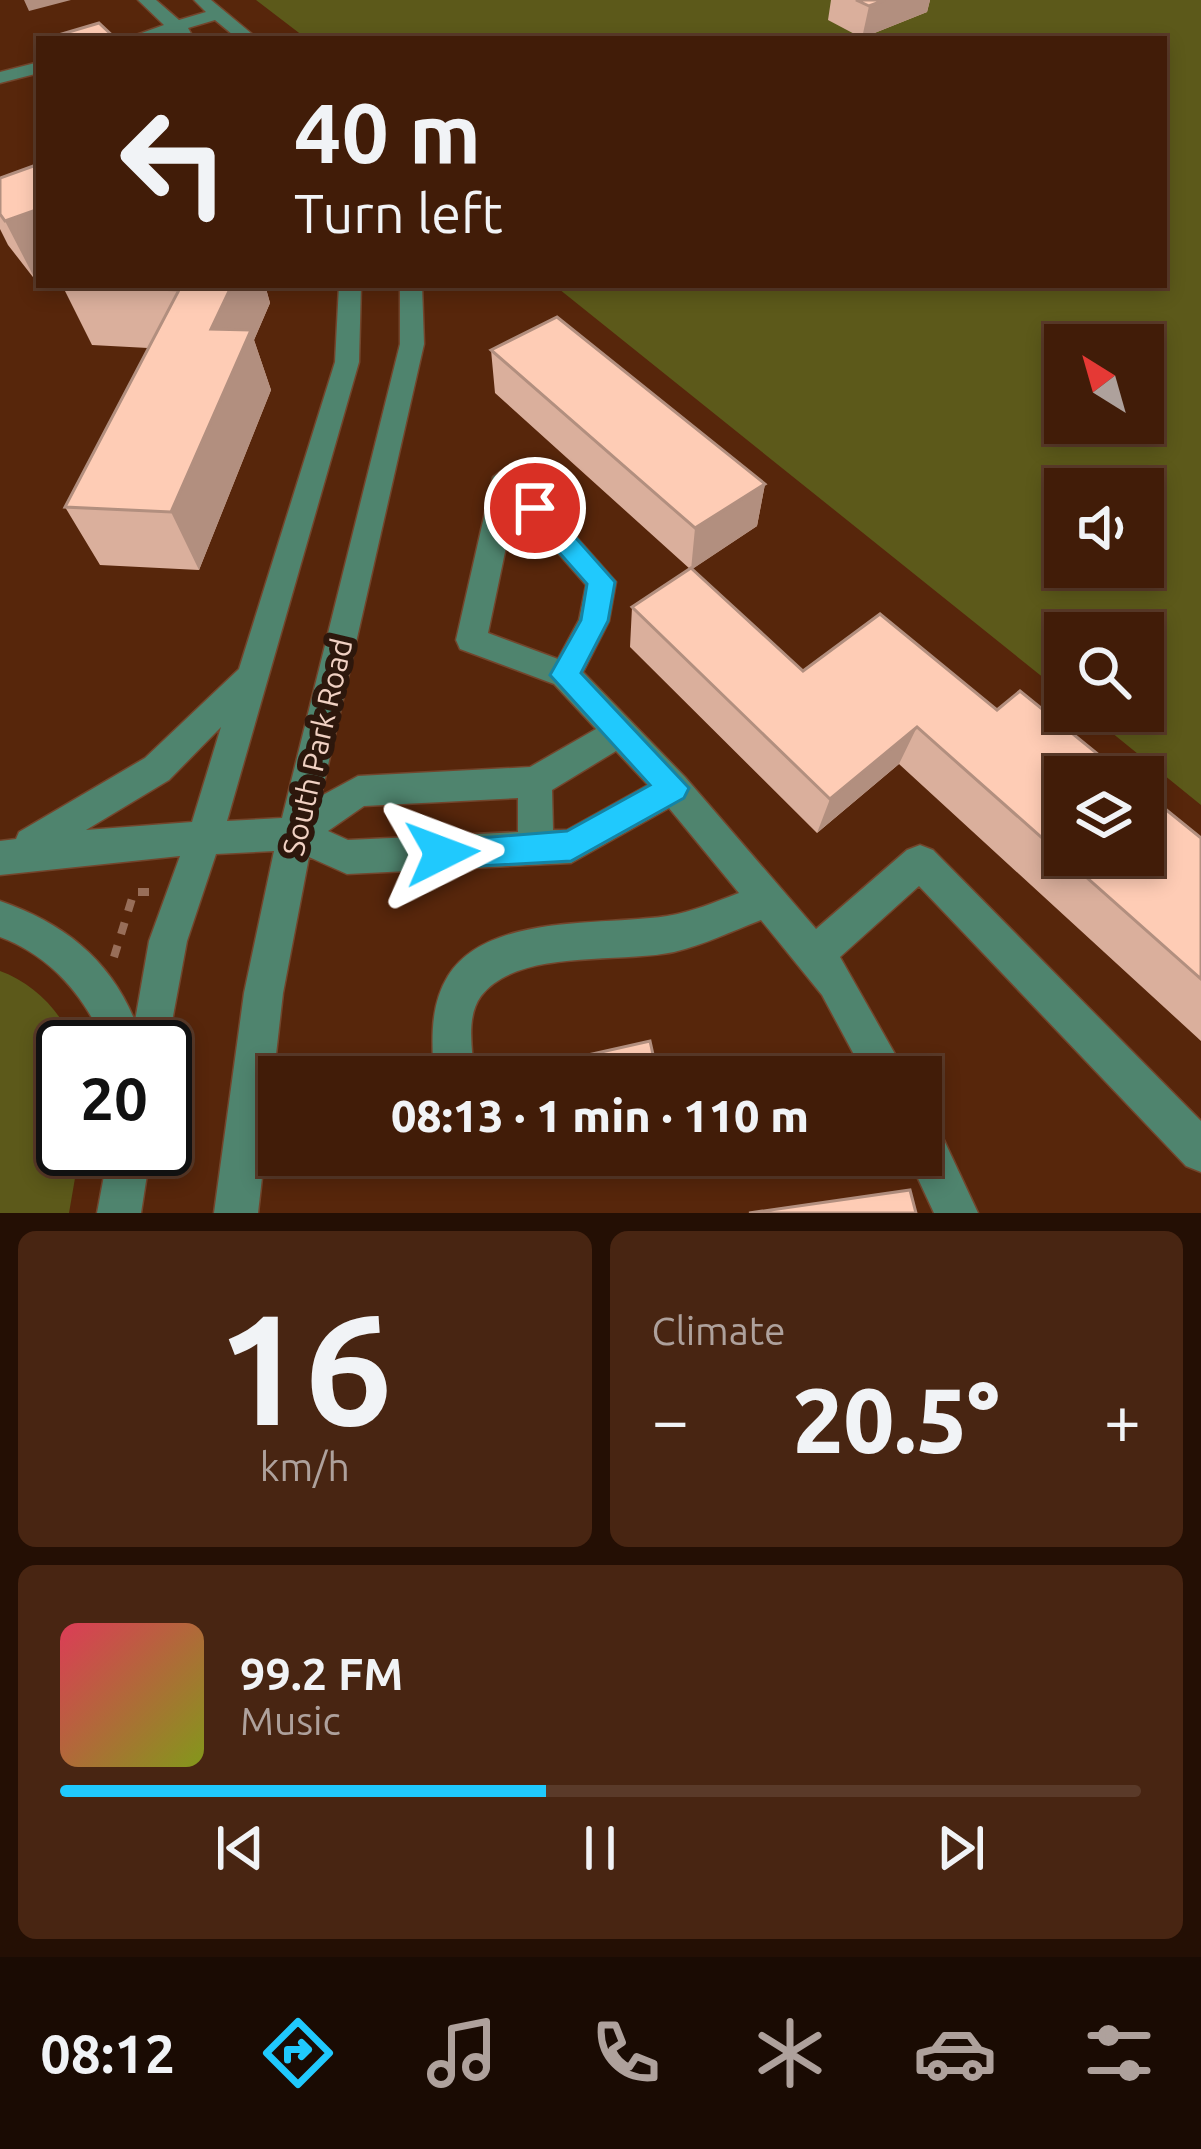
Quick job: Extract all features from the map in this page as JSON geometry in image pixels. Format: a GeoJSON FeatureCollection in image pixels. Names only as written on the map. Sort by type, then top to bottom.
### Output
{"type":"FeatureCollection","features":[{"type":"Feature","properties":{"kind":"street"},"geometry":{"type":"LineString","coordinates":[[146,0],[183,33],[218,14]]}},
{"type":"Feature","properties":{"kind":"street"},"geometry":{"type":"LineString","coordinates":[[201,0],[245,36]]}},
{"type":"Feature","properties":{"kind":"street"},"geometry":{"type":"LineString","coordinates":[[0,79],[36,68]]}},
{"type":"Feature","properties":{"kind":"street"},"geometry":{"type":"LineString","coordinates":[[155,1020],[168,940],[205,836],[347,362],[350,288]]}},
{"type":"Feature","properties":{"kind":"street","name":"South Park Road"},"geometry":{"type":"LineString","coordinates":[[236,1213],[243,1109],[295,834],[412,344],[411,288]]}},
{"type":"Feature","properties":{"kind":"street"},"geometry":{"type":"LineString","coordinates":[[565,675],[594,621],[601,582],[507,477],[471,640],[565,675],[673,788],[836,981],[877,1056]]}},
{"type":"Feature","properties":{"kind":"street"},"geometry":{"type":"LineString","coordinates":[[5,857],[110,801],[157,769],[253,674]]}},
{"type":"Feature","properties":{"kind":"street"},"geometry":{"type":"LineString","coordinates":[[295,834],[358,791],[535,782],[620,732]]}},
{"type":"Feature","properties":{"kind":"street"},"geometry":{"type":"LineString","coordinates":[[535,782],[536,848]]}},
{"type":"Feature","properties":{"kind":"street"},"geometry":{"type":"LineString","coordinates":[[5,857],[205,836],[295,834],[347,857],[571,846],[673,788]]}},
{"type":"Feature","properties":{"kind":"street"},"geometry":{"type":"LineString","coordinates":[[814,955],[920,862],[1201,1151]]}},
{"type":"Feature","properties":{"kind":"street"},"geometry":{"type":"LineString","coordinates":[[450,1056],[447,1040],[456,1003],[484,962],[544,943],[672,934],[767,900]]}},
{"type":"Feature","properties":{"kind":"street"},"geometry":{"type":"LineString","coordinates":[[0,919],[20,925],[84,967],[116,1020]]}},
{"type":"Feature","properties":{"kind":"street"},"geometry":{"type":"LineString","coordinates":[[119,1213],[125,1176]]}},
{"type":"Feature","properties":{"kind":"street"},"geometry":{"type":"LineString","coordinates":[[939,1176],[956,1213]]}},
{"type":"Feature","properties":{"kind":"path"},"geometry":{"type":"LineString","coordinates":[[113,961],[136,875]]}},
{"type":"Feature","properties":{"kind":"path"},"geometry":{"type":"LineString","coordinates":[[134,892],[152,892]]}},
{"type":"Feature","properties":{"kind":"shaded area"},"geometry":{"type":"Polygon","coordinates":[[[256,0],[1201,0],[1201,805],[1164,775],[1164,756],[1141,756],[1111,732],[1164,732],[1164,612],[1044,612],[1044,678],[558,288],[1167,288],[1167,36],[303,36],[256,0]]]}},
{"type":"Feature","properties":{"kind":"shaded area"},"geometry":{"type":"Polygon","coordinates":[[[0,971],[24,983],[61,1020],[36,1020],[36,1176],[75,1176],[69,1213],[0,1213],[0,971]]]}},
{"type":"Feature","properties":{"kind":"building"},"geometry":{"type":"Polygon","coordinates":[[[99,23],[113,36],[55,36],[99,23]]]}},
{"type":"Feature","properties":{"kind":"building"},"geometry":{"type":"Polygon","coordinates":[[[36,165],[36,210],[5,221],[0,214],[0,178],[36,165]]]}},
{"type":"Feature","properties":{"kind":"building"},"geometry":{"type":"Polygon","coordinates":[[[133,288],[231,288],[211,329],[251,330],[171,512],[65,507],[179,290],[133,288]]]}},
{"type":"Feature","properties":{"kind":"building"},"geometry":{"type":"Polygon","coordinates":[[[557,317],[765,484],[695,528],[491,350],[557,317]]]}},
{"type":"Feature","properties":{"kind":"building"},"geometry":{"type":"Polygon","coordinates":[[[691,568],[803,671],[880,614],[997,710],[1020,691],[1044,710],[1044,732],[1071,732],[1100,756],[1044,756],[1044,840],[917,727],[830,799],[632,607],[691,568]]]}},
{"type":"Feature","properties":{"kind":"building"},"geometry":{"type":"Polygon","coordinates":[[[1164,808],[1201,838],[1201,979],[1085,876],[1164,876],[1164,808]]]}},
{"type":"Feature","properties":{"kind":"building"},"geometry":{"type":"Polygon","coordinates":[[[650,1041],[653,1056],[583,1056],[650,1041]]]}},
{"type":"Feature","properties":{"kind":"building"},"geometry":{"type":"Polygon","coordinates":[[[910,1190],[916,1213],[749,1213],[910,1190]]]}},
{"type":"Feature","properties":{"kind":"route"},"geometry":{"type":"LineString","coordinates":[[442,853],[571,846],[673,788],[565,675],[594,621],[601,582],[535,508]]}}]}
